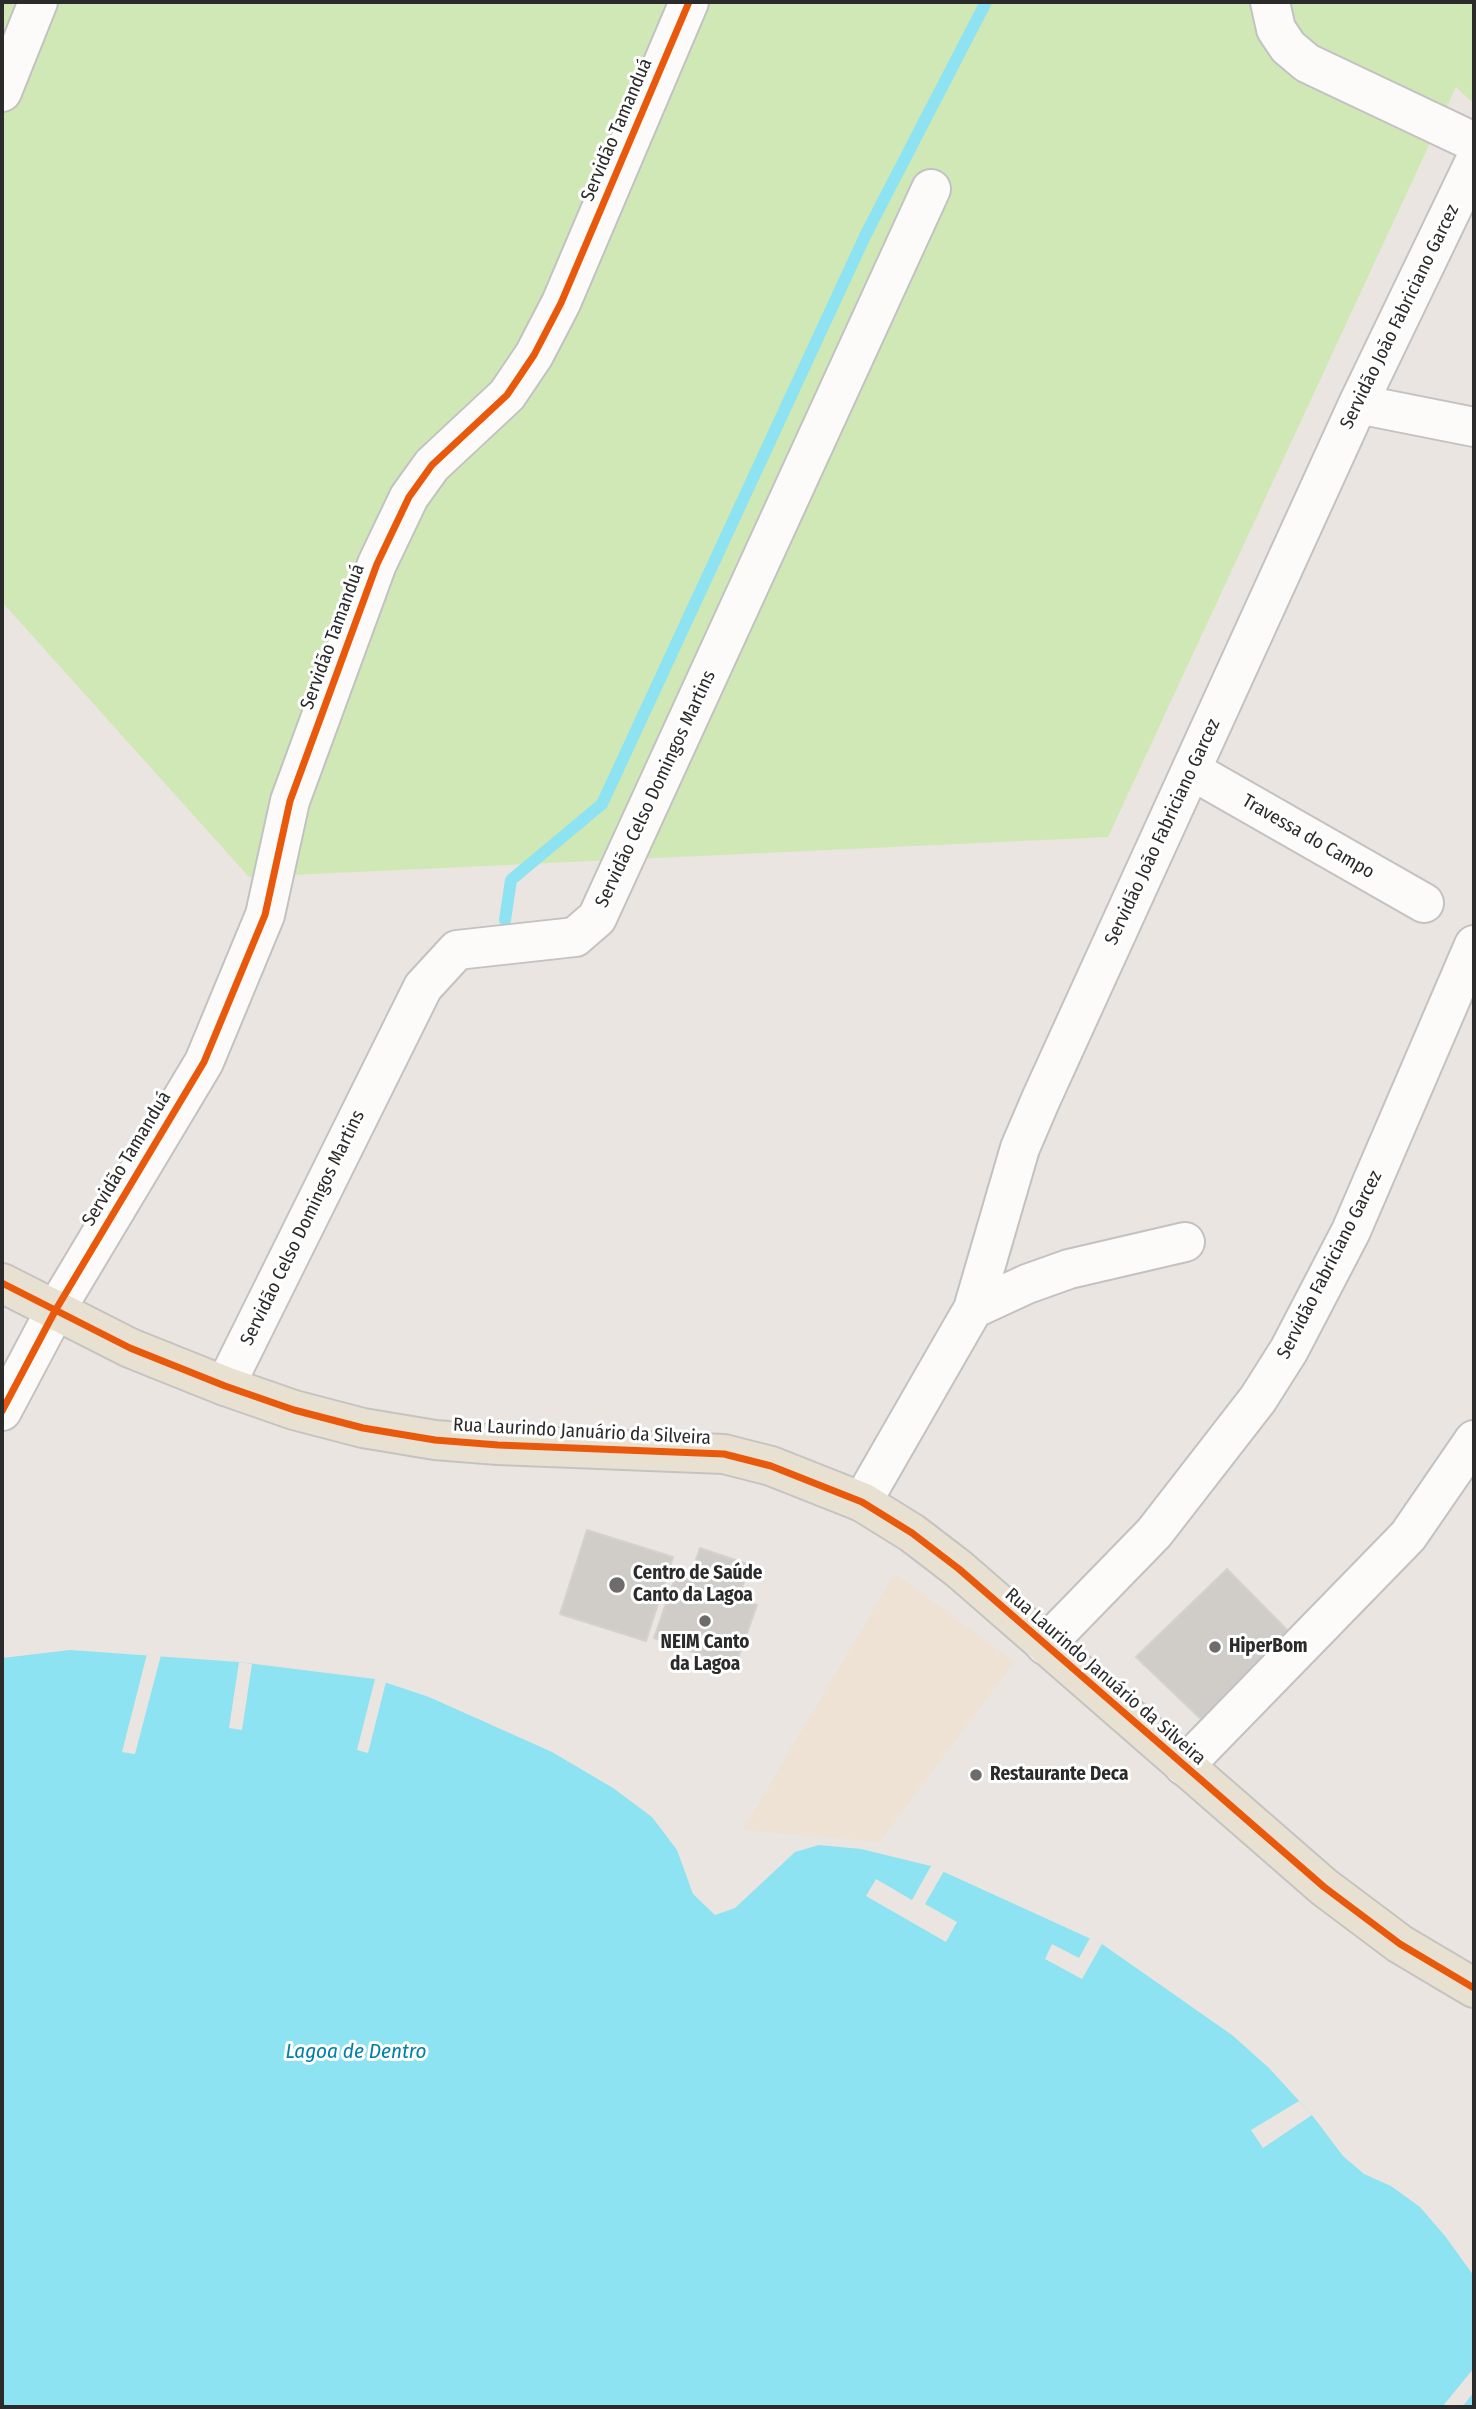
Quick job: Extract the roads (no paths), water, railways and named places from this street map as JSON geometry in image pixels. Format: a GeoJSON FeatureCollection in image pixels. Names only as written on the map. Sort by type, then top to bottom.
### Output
{"type":"FeatureCollection","features":[{"type":"Feature","properties":{"kind":"main road","name":"Rua Laurindo Januário da Silveira"},"geometry":{"type":"LineString","coordinates":[[2,1283],[130,1348],[226,1387],[294,1410],[363,1428],[435,1440],[724,1454],[771,1466],[862,1502],[912,1533],[958,1569],[1324,1887],[1401,1944],[1474,1988]]}},
{"type":"Feature","properties":{"kind":"street"},"geometry":{"type":"LineString","coordinates":[[2,92],[38,2]]}},
{"type":"Feature","properties":{"kind":"street","name":"Servidão Tamanduá"},"geometry":{"type":"LineString","coordinates":[[2,1411],[55,1311],[204,1062],[265,915],[290,800],[377,564],[409,497],[432,465],[507,395],[534,355],[561,303],[689,2]]}},
{"type":"Feature","properties":{"kind":"street"},"geometry":{"type":"LineString","coordinates":[[1269,2],[1276,29],[1288,47],[1307,63],[1474,142]]}},
{"type":"Feature","properties":{"kind":"street","name":"Servidão João Fabriciano Garcez"},"geometry":{"type":"LineString","coordinates":[[862,1502],[973,1309],[1020,1148],[1358,404],[1474,163]]}},
{"type":"Feature","properties":{"kind":"street","name":"Servidão Celso Domingos Martins"},"geometry":{"type":"LineString","coordinates":[[226,1387],[423,987],[457,950],[575,937],[597,918],[931,189]]}},
{"type":"Feature","properties":{"kind":"street"},"geometry":{"type":"LineString","coordinates":[[1358,404],[1474,427]]}},
{"type":"Feature","properties":{"kind":"street","name":"Travessa do Campo"},"geometry":{"type":"LineString","coordinates":[[1192,770],[1424,903]]}},
{"type":"Feature","properties":{"kind":"street","name":"Servidão Fabriciano Garcez"},"geometry":{"type":"LineString","coordinates":[[1045,1645],[1154,1533],[1258,1399],[1289,1350],[1351,1231],[1474,945]]}},
{"type":"Feature","properties":{"kind":"street"},"geometry":{"type":"LineString","coordinates":[[973,1309],[1027,1284],[1069,1269],[1185,1242]]}},
{"type":"Feature","properties":{"kind":"street"},"geometry":{"type":"LineString","coordinates":[[1184,1766],[1408,1536],[1474,1440]]}},
{"type":"Feature","properties":{"kind":"water","name":"Lagoa de Dentro"},"geometry":{"type":"Polygon","coordinates":[[[70,1650],[239,1662],[375,1679],[429,1697],[552,1752],[613,1788],[652,1817],[677,1850],[693,1894],[715,1915],[735,1908],[795,1852],[819,1845],[861,1849],[931,1866],[1102,1944],[1232,2035],[1269,2068],[1312,2115],[1343,2156],[1364,2174],[1391,2186],[1420,2207],[1445,2236],[1474,2276],[1474,2407],[2,2407],[2,1658],[70,1650]]]}},
{"type":"Feature","properties":{"kind":"waterway"},"geometry":{"type":"LineString","coordinates":[[505,920],[511,880],[602,804],[866,234],[986,2]]}},
{"type":"Feature","properties":{"kind":"place","name":"Centro de Saúde Canto da Lagoa"},"geometry":{"type":"Point","coordinates":[617,1585]}},
{"type":"Feature","properties":{"kind":"place","name":"NEIM Canto da Lagoa"},"geometry":{"type":"Point","coordinates":[705,1621]}},
{"type":"Feature","properties":{"kind":"place","name":"HiperBom"},"geometry":{"type":"Point","coordinates":[1215,1647]}},
{"type":"Feature","properties":{"kind":"place","name":"Restaurante Deca"},"geometry":{"type":"Point","coordinates":[976,1775]}}]}
